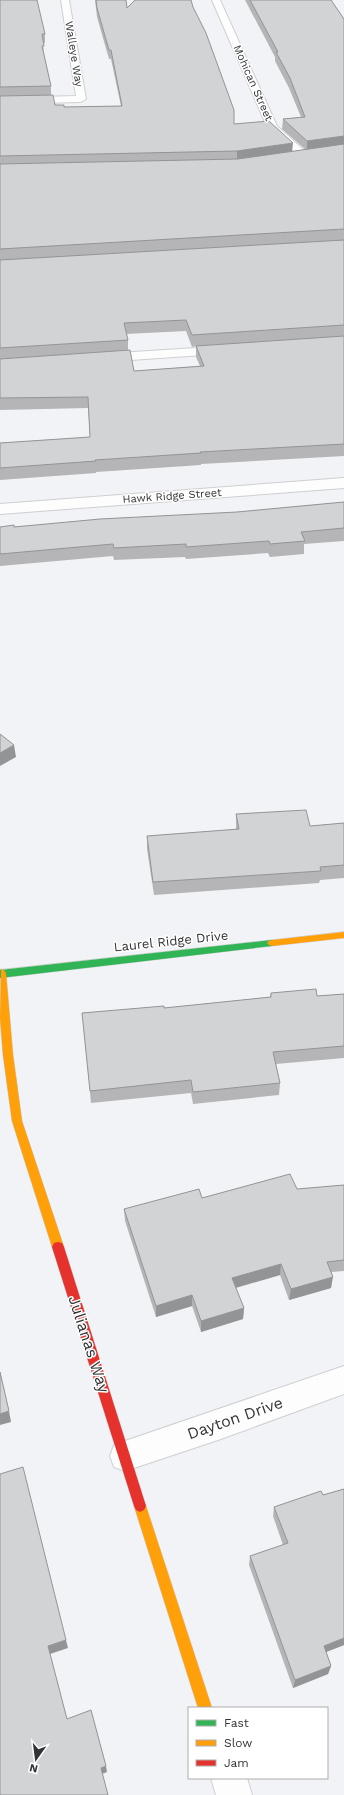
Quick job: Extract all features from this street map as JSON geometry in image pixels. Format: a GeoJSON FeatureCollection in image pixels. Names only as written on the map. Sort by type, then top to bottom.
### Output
{"type":"FeatureCollection","features":[{"type":"Feature","properties":{"kind":"street","name":"Walleye Way"},"geometry":{"type":"LineString","coordinates":[[0,101],[81,99],[65,0]]}},
{"type":"Feature","properties":{"kind":"street","name":"Mohican Street"},"geometry":{"type":"LineString","coordinates":[[216,0],[272,127],[307,155]]}},
{"type":"Feature","properties":{"kind":"street"},"geometry":{"type":"LineString","coordinates":[[288,157],[307,155]]}},
{"type":"Feature","properties":{"kind":"street"},"geometry":{"type":"LineString","coordinates":[[86,359],[242,349]]}},
{"type":"Feature","properties":{"kind":"street","name":"Hawk Ridge Street"},"geometry":{"type":"LineString","coordinates":[[0,508],[344,483]]}},
{"type":"Feature","properties":{"kind":"street","name":"Laurel Ridge Drive"},"geometry":{"type":"LineString","coordinates":[[0,973],[344,935]]}},
{"type":"Feature","properties":{"kind":"street","name":"Julianas Way"},"geometry":{"type":"LineString","coordinates":[[0,973],[8,1055],[17,1121],[125,1456],[156,1559],[205,1707]]}},
{"type":"Feature","properties":{"kind":"street","name":"Dayton Drive"},"geometry":{"type":"LineString","coordinates":[[125,1456],[218,1425],[344,1380]]}},
{"type":"Feature","properties":{"kind":"street"},"geometry":{"type":"LineString","coordinates":[[229,1779],[234,1795]]}},
{"type":"Feature","properties":{"kind":"building"},"geometry":{"type":"Polygon","coordinates":[[[0,0],[37,0],[45,34],[42,34],[44,46],[42,46],[51,86],[0,87],[0,0]]]}},
{"type":"Feature","properties":{"kind":"building"},"geometry":{"type":"Polygon","coordinates":[[[96,0],[126,0],[127,8],[135,0],[191,0],[206,33],[234,110],[234,124],[269,121],[293,143],[237,151],[0,156],[0,96],[53,95],[55,105],[64,105],[64,107],[122,106],[111,50],[109,50],[96,0]]]}},
{"type":"Feature","properties":{"kind":"building"},"geometry":{"type":"Polygon","coordinates":[[[250,0],[331,0],[344,19],[344,136],[307,141],[283,119],[305,117],[290,78],[276,52],[278,52],[250,0]]]}},
{"type":"Feature","properties":{"kind":"building"},"geometry":{"type":"Polygon","coordinates":[[[344,144],[344,229],[0,249],[0,164],[238,159],[344,144]]]}},
{"type":"Feature","properties":{"kind":"building"},"geometry":{"type":"Polygon","coordinates":[[[344,240],[344,325],[192,335],[186,320],[124,323],[128,340],[0,348],[0,260],[344,240]]]}},
{"type":"Feature","properties":{"kind":"building"},"geometry":{"type":"Polygon","coordinates":[[[344,336],[344,444],[200,452],[201,453],[0,468],[0,443],[90,437],[88,397],[0,398],[0,359],[130,350],[134,371],[204,366],[196,346],[344,336]]]}},
{"type":"Feature","properties":{"kind":"building"},"geometry":{"type":"Polygon","coordinates":[[[344,502],[344,528],[301,532],[305,541],[270,544],[269,541],[186,547],[186,544],[114,548],[113,544],[0,554],[0,527],[100,519],[237,512],[344,502]]]}},
{"type":"Feature","properties":{"kind":"building"},"geometry":{"type":"Polygon","coordinates":[[[0,734],[14,745],[0,753],[0,734]]]}},
{"type":"Feature","properties":{"kind":"building"},"geometry":{"type":"Polygon","coordinates":[[[306,810],[310,826],[344,823],[344,865],[320,867],[321,871],[153,882],[147,836],[239,829],[236,814],[306,810]]]}},
{"type":"Feature","properties":{"kind":"building"},"geometry":{"type":"Polygon","coordinates":[[[316,989],[317,996],[344,994],[344,1046],[273,1052],[280,1083],[193,1092],[191,1080],[90,1091],[82,1013],[164,1006],[164,1008],[271,997],[271,993],[316,989]]]}},
{"type":"Feature","properties":{"kind":"building"},"geometry":{"type":"Polygon","coordinates":[[[290,1174],[297,1189],[344,1185],[344,1260],[327,1262],[333,1277],[291,1289],[281,1264],[232,1278],[244,1308],[201,1321],[192,1295],[156,1306],[124,1209],[199,1189],[202,1198],[290,1174]]]}},
{"type":"Feature","properties":{"kind":"building"},"geometry":{"type":"Polygon","coordinates":[[[0,1372],[9,1411],[0,1414],[0,1372]]]}},
{"type":"Feature","properties":{"kind":"building"},"geometry":{"type":"Polygon","coordinates":[[[23,1467],[66,1640],[48,1646],[67,1719],[91,1710],[106,1766],[101,1768],[108,1795],[0,1795],[0,1474],[23,1467]]]}},
{"type":"Feature","properties":{"kind":"building"},"geometry":{"type":"Polygon","coordinates":[[[344,1489],[344,1638],[324,1646],[331,1666],[295,1680],[250,1556],[288,1543],[274,1507],[321,1491],[323,1495],[344,1489]]]}},
{"type":"Feature","properties":{"kind":"traffic: fast"},"geometry":{"type":"LineString","coordinates":[[0,974],[272,943]]}},
{"type":"Feature","properties":{"kind":"traffic: slow"},"geometry":{"type":"LineString","coordinates":[[272,943],[344,935]]}},
{"type":"Feature","properties":{"kind":"traffic: slow"},"geometry":{"type":"LineString","coordinates":[[1,973],[8,1055],[17,1121],[58,1247]]}},
{"type":"Feature","properties":{"kind":"traffic: slow"},"geometry":{"type":"LineString","coordinates":[[140,1506],[205,1707]]}},
{"type":"Feature","properties":{"kind":"traffic: jam"},"geometry":{"type":"LineString","coordinates":[[58,1247],[140,1506]]}}]}
